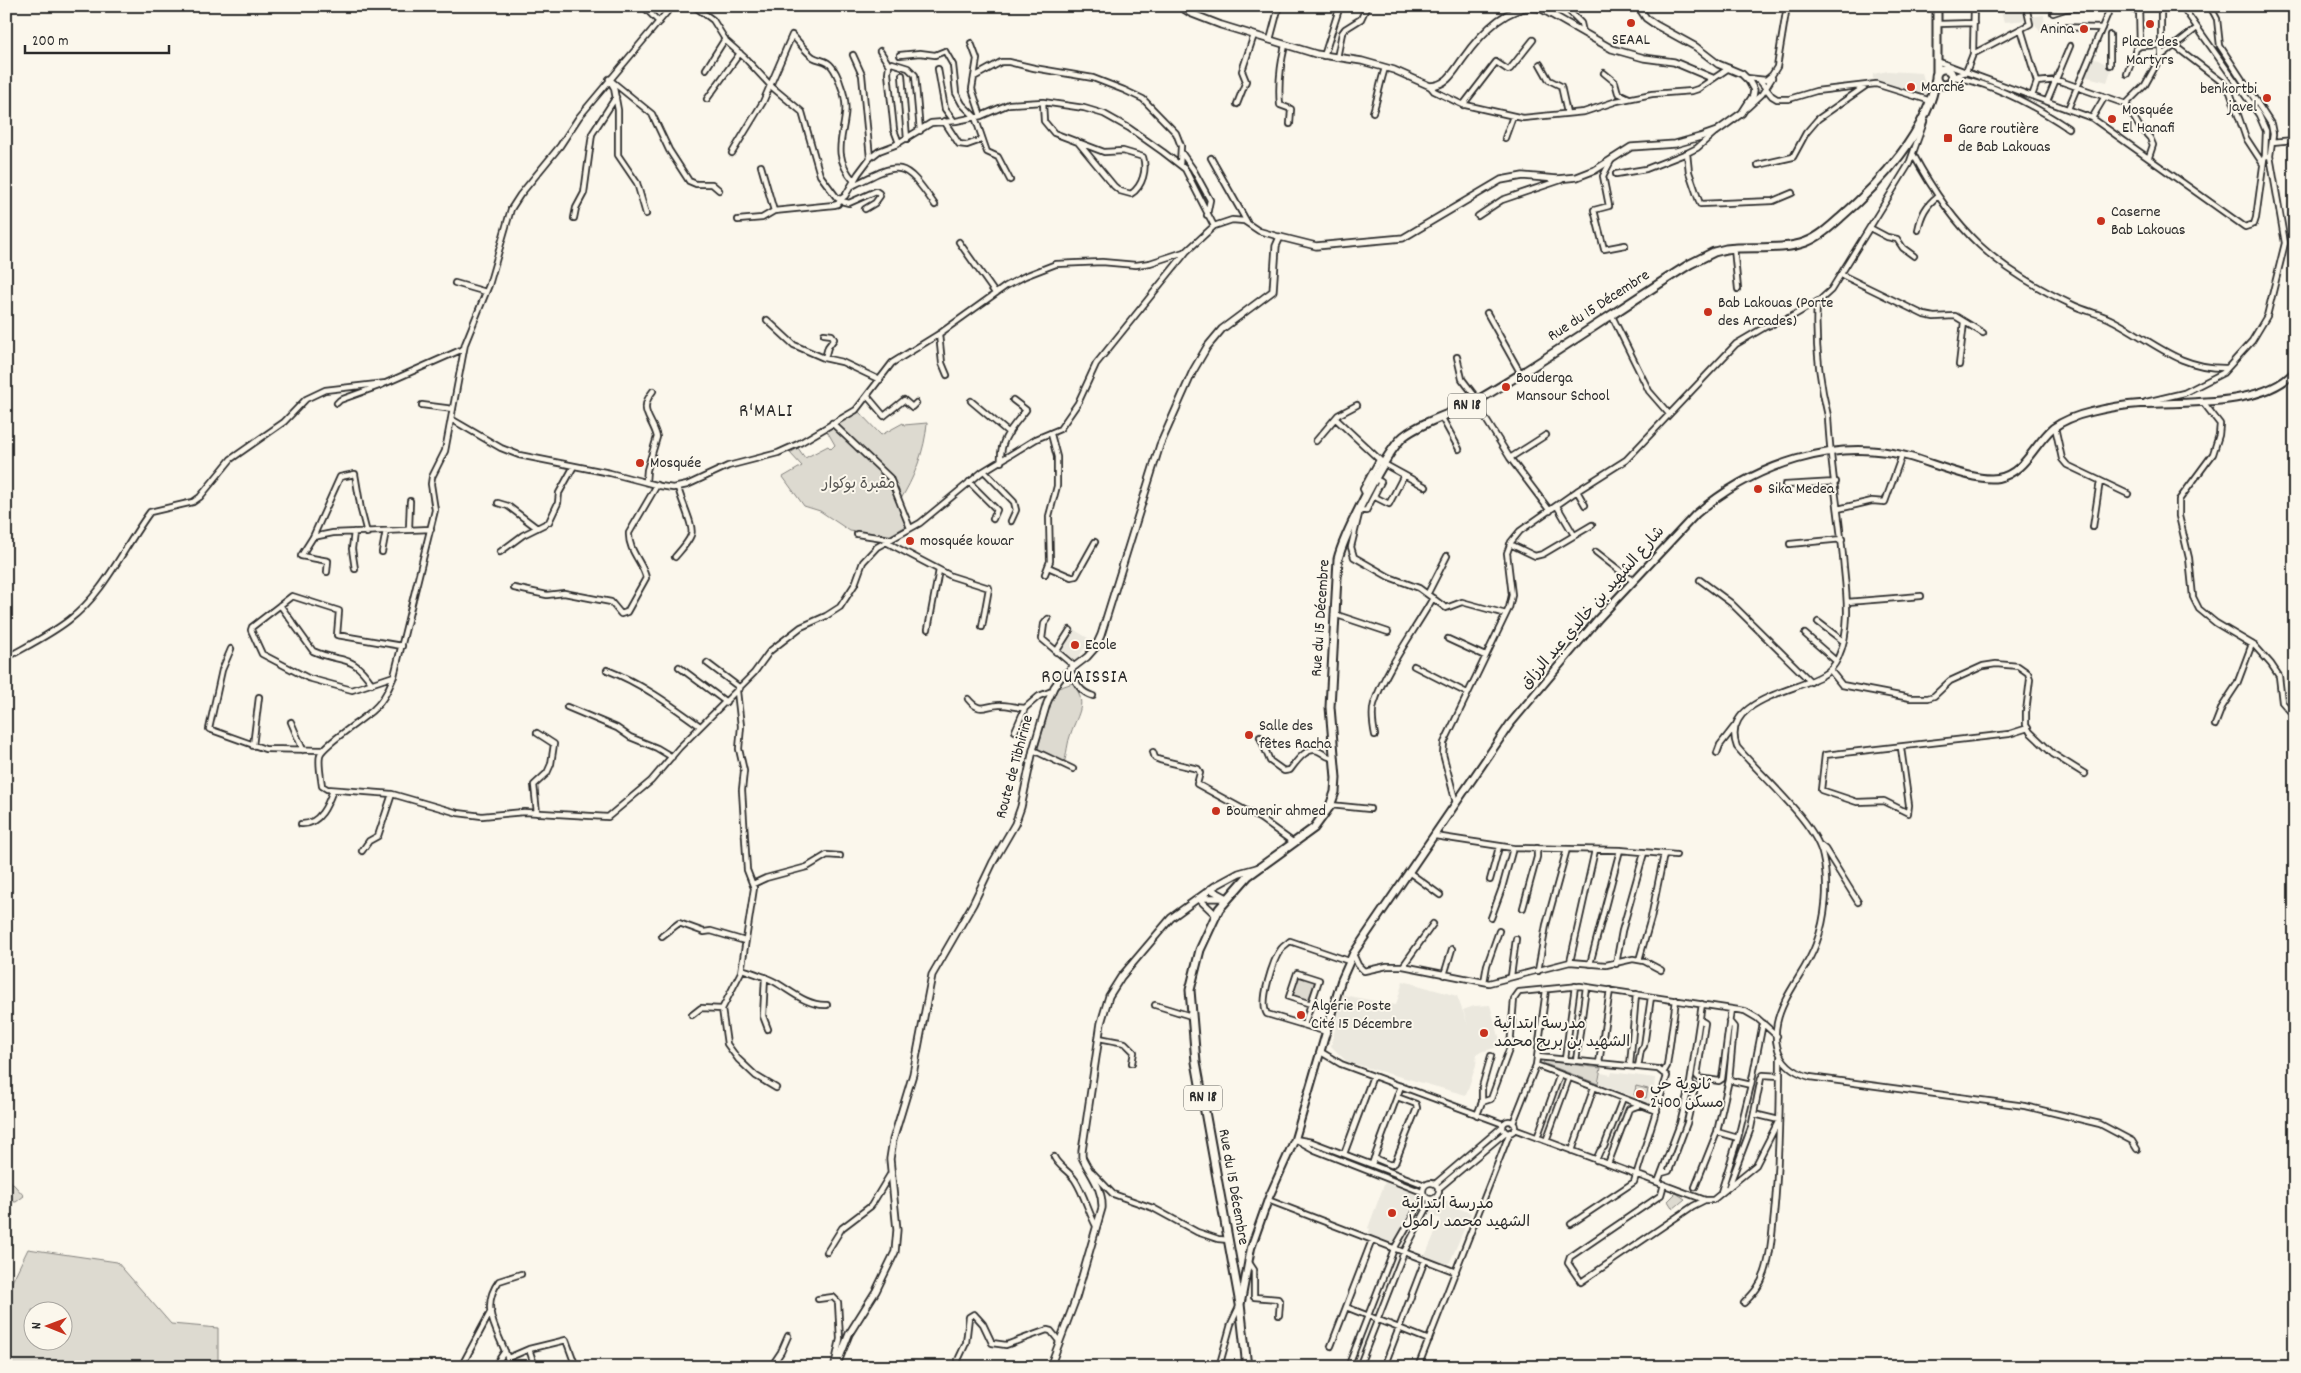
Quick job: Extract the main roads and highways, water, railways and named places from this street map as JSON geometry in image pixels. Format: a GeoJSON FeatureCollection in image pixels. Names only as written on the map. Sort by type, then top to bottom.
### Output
{"type":"FeatureCollection","features":[{"type":"Feature","properties":{"kind":"main road","name":"RN 18"},"geometry":{"type":"LineString","coordinates":[[1937,6],[1937,75]]}},
{"type":"Feature","properties":{"kind":"main road"},"geometry":{"type":"LineString","coordinates":[[1931,101],[1948,84],[1953,77],[1947,69],[1941,69],[1937,75],[1940,84],[1948,84]]}},
{"type":"Feature","properties":{"kind":"main road","name":"Rue du 15 Décembre"},"geometry":{"type":"LineString","coordinates":[[1247,1367],[1240,1304],[1196,1062],[1190,990],[1200,950],[1216,915],[1227,898],[1259,868],[1314,828],[1330,806],[1336,778],[1330,707],[1338,559],[1341,546],[1360,510],[1371,496],[1373,478],[1382,462],[1405,436],[1477,401],[1690,264],[1714,252],[1734,248],[1805,243],[1824,232],[1861,200],[1885,174],[1918,126],[1931,101],[1937,75]]}},
{"type":"Feature","properties":{"kind":"main road","name":"شارع الشهيد بن خالدي عبد الرزاق"},"geometry":{"type":"LineString","coordinates":[[1240,1304],[1247,1260],[1268,1200],[1295,1139],[1326,1032],[1353,954],[1510,724],[1598,619],[1683,527],[1714,499],[1736,486],[1779,466],[1832,451],[1860,450],[1902,455],[1961,473],[1997,478],[2015,470],[2055,427],[2071,418],[2090,412],[2140,404],[2203,402],[2239,398],[2257,393],[2282,382],[2295,371]]}},
{"type":"Feature","properties":{"kind":"place","name":"SEAAL"},"geometry":{"type":"Point","coordinates":[1631,23]}},
{"type":"Feature","properties":{"kind":"place","name":"Place des Martyrs"},"geometry":{"type":"Point","coordinates":[2150,24]}},
{"type":"Feature","properties":{"kind":"place","name":"Anina"},"geometry":{"type":"Point","coordinates":[2084,29]}},
{"type":"Feature","properties":{"kind":"place","name":"Marché"},"geometry":{"type":"Point","coordinates":[1911,87]}},
{"type":"Feature","properties":{"kind":"place","name":"benkortbi javel"},"geometry":{"type":"Point","coordinates":[2267,98]}},
{"type":"Feature","properties":{"kind":"place","name":"Mosquée El Hanafi"},"geometry":{"type":"Point","coordinates":[2112,119]}},
{"type":"Feature","properties":{"kind":"place","name":"Gare routière de Bab Lakouas"},"geometry":{"type":"Point","coordinates":[1948,138]}},
{"type":"Feature","properties":{"kind":"place","name":"Caserne Bab Lakouas"},"geometry":{"type":"Point","coordinates":[2101,221]}},
{"type":"Feature","properties":{"kind":"place","name":"Bab Lakouas (Porte des Arcades)"},"geometry":{"type":"Point","coordinates":[1708,312]}},
{"type":"Feature","properties":{"kind":"place","name":"Bouderga Mansour School"},"geometry":{"type":"Point","coordinates":[1506,387]}},
{"type":"Feature","properties":{"kind":"place","name":"Mosquée"},"geometry":{"type":"Point","coordinates":[640,463]}},
{"type":"Feature","properties":{"kind":"place","name":"Sika Medea"},"geometry":{"type":"Point","coordinates":[1758,489]}},
{"type":"Feature","properties":{"kind":"place","name":"mosquée kowar"},"geometry":{"type":"Point","coordinates":[910,541]}},
{"type":"Feature","properties":{"kind":"place","name":"Ecole"},"geometry":{"type":"Point","coordinates":[1075,645]}},
{"type":"Feature","properties":{"kind":"place","name":"Salle des fêtes Racha"},"geometry":{"type":"Point","coordinates":[1249,735]}},
{"type":"Feature","properties":{"kind":"place","name":"Boumenir ahmed"},"geometry":{"type":"Point","coordinates":[1216,811]}},
{"type":"Feature","properties":{"kind":"place","name":"Algérie Poste Cité 15 Décembre"},"geometry":{"type":"Point","coordinates":[1301,1015]}},
{"type":"Feature","properties":{"kind":"place","name":"مدرسة ابتدائية الشهيد بن بريح محمد"},"geometry":{"type":"Point","coordinates":[1484,1033]}},
{"type":"Feature","properties":{"kind":"place","name":"ثانوية حي 2400 مسكن"},"geometry":{"type":"Point","coordinates":[1640,1094]}},
{"type":"Feature","properties":{"kind":"place","name":"مدرسة ابتدائية الشهيد محمد رامول"},"geometry":{"type":"Point","coordinates":[1392,1213]}},
{"type":"Feature","properties":{"kind":"district","name":"R'MALI"},"geometry":{"type":"Point","coordinates":[766,412]}},
{"type":"Feature","properties":{"kind":"district","name":"ROUAISSIA"},"geometry":{"type":"Point","coordinates":[1085,678]}},
{"type":"Feature","properties":{"kind":"park label","name":"مقبرة بوكوار"},"geometry":{"type":"Point","coordinates":[859,484]}}]}
